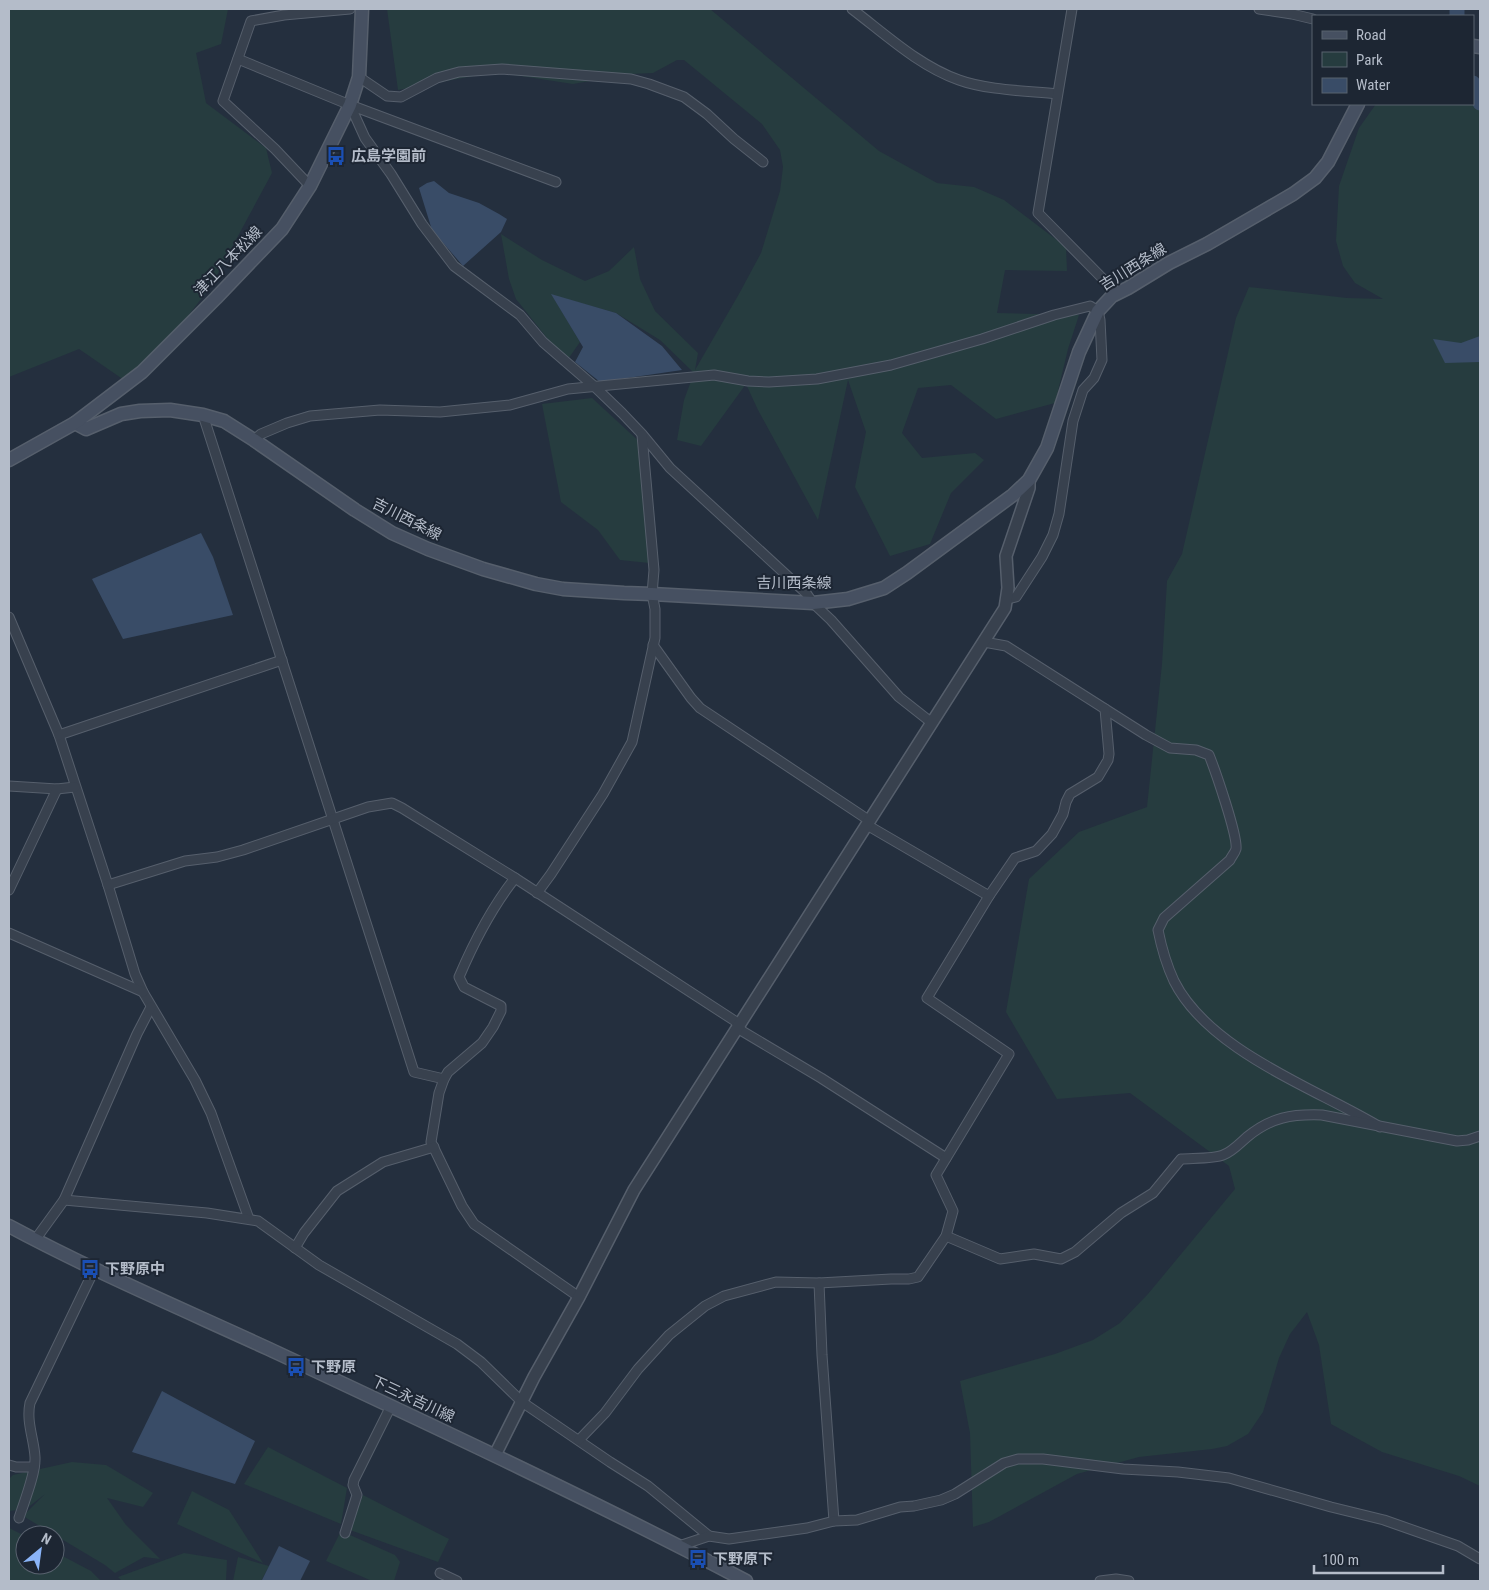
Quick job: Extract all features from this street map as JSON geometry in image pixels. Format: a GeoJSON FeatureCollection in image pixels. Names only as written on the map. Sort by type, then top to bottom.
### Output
{"type":"FeatureCollection","features":[{"type":"Feature","properties":{"kind":"main road","name":"津江八本松線"},"geometry":{"type":"LineString","coordinates":[[9,460],[75,423],[142,372],[282,228],[310,186],[350,105],[359,77],[362,9]]}},
{"type":"Feature","properties":{"kind":"main road","name":"吉川西条線"},"geometry":{"type":"LineString","coordinates":[[75,423],[86,429],[121,414],[170,410],[203,415],[224,421],[392,533],[483,570],[536,584],[563,589],[814,603],[848,599],[884,588],[1013,496],[1029,480],[1047,448],[1079,352],[1098,311],[1112,296],[1169,263],[1207,244],[1293,194],[1315,178],[1328,162],[1357,105]]}},
{"type":"Feature","properties":{"kind":"main road","name":"下三永吉川線"},"geometry":{"type":"LineString","coordinates":[[9,1226],[94,1268],[495,1455],[746,1581]]}},
{"type":"Feature","properties":{"kind":"street"},"geometry":{"type":"LineString","coordinates":[[310,186],[275,149],[223,101],[251,21],[284,15],[350,9]]}},
{"type":"Feature","properties":{"kind":"street"},"geometry":{"type":"LineString","coordinates":[[852,9],[921,61],[960,81],[991,87],[1057,94]]}},
{"type":"Feature","properties":{"kind":"street"},"geometry":{"type":"LineString","coordinates":[[1072,9],[1038,213],[1110,286],[1112,296]]}},
{"type":"Feature","properties":{"kind":"street"},"geometry":{"type":"LineString","coordinates":[[1259,9],[1312,19]]}},
{"type":"Feature","properties":{"kind":"street"},"geometry":{"type":"LineString","coordinates":[[238,59],[350,105],[556,182]]}},
{"type":"Feature","properties":{"kind":"street"},"geometry":{"type":"LineString","coordinates":[[359,77],[386,96],[401,97],[437,78],[459,72],[502,70],[631,79],[684,97],[763,162]]}},
{"type":"Feature","properties":{"kind":"street"},"geometry":{"type":"LineString","coordinates":[[350,105],[366,138],[422,224],[454,266],[520,315],[543,342],[595,387],[642,434],[670,468],[799,586],[899,697],[932,723]]}},
{"type":"Feature","properties":{"kind":"street"},"geometry":{"type":"LineString","coordinates":[[254,440],[261,434],[310,416],[380,410],[440,412],[510,405],[568,389],[714,375],[748,381],[769,382],[817,379],[891,365],[982,339],[1054,315],[1090,306],[1098,311],[1102,360],[1094,378],[1083,390],[1073,421],[1059,514],[1053,535],[1042,556],[1016,597],[1008,599]]}},
{"type":"Feature","properties":{"kind":"street"},"geometry":{"type":"LineString","coordinates":[[203,415],[414,1072],[444,1079]]}},
{"type":"Feature","properties":{"kind":"street"},"geometry":{"type":"LineString","coordinates":[[537,893],[603,794],[632,742],[653,645],[655,609],[652,594],[654,570],[642,434]]}},
{"type":"Feature","properties":{"kind":"street"},"geometry":{"type":"LineString","coordinates":[[495,1455],[534,1377],[579,1297],[634,1190],[1006,608],[1008,599],[1006,556],[1029,488],[1029,480]]}},
{"type":"Feature","properties":{"kind":"street"},"geometry":{"type":"LineString","coordinates":[[9,617],[59,735],[135,974],[151,1007],[195,1080],[211,1113],[249,1219]]}},
{"type":"Feature","properties":{"kind":"street"},"geometry":{"type":"LineString","coordinates":[[984,642],[1006,646],[1146,735],[1170,748],[1196,750],[1209,755],[1217,774],[1236,849],[1230,860],[1164,918],[1158,930],[1174,980],[1184,996],[1206,1022],[1223,1038],[1267,1066],[1380,1127]]}},
{"type":"Feature","properties":{"kind":"street"},"geometry":{"type":"LineString","coordinates":[[653,645],[700,708],[868,823],[989,896]]}},
{"type":"Feature","properties":{"kind":"street"},"geometry":{"type":"LineString","coordinates":[[59,735],[282,660]]}},
{"type":"Feature","properties":{"kind":"street"},"geometry":{"type":"LineString","coordinates":[[579,1440],[605,1413],[638,1369],[668,1335],[705,1306],[724,1296],[776,1282],[819,1283],[918,1277],[946,1236],[953,1211],[936,1175],[1009,1054],[927,998],[989,896],[1015,858],[1036,851],[1052,834],[1063,814],[1070,794],[1098,777],[1108,760],[1109,754],[1105,709]]}},
{"type":"Feature","properties":{"kind":"street"},"geometry":{"type":"LineString","coordinates":[[9,786],[57,789],[75,787]]}},
{"type":"Feature","properties":{"kind":"street"},"geometry":{"type":"LineString","coordinates":[[9,890],[57,789]]}},
{"type":"Feature","properties":{"kind":"street"},"geometry":{"type":"LineString","coordinates":[[108,885],[169,866],[243,850],[368,807],[392,803],[515,878],[735,1021],[742,1031],[821,1078],[946,1158]]}},
{"type":"Feature","properties":{"kind":"street"},"geometry":{"type":"LineString","coordinates":[[515,878],[504,892],[466,960],[459,977],[464,987],[501,1006],[501,1011],[482,1043],[448,1072],[444,1079],[439,1093],[431,1142],[462,1206],[474,1224],[579,1297]]}},
{"type":"Feature","properties":{"kind":"street"},"geometry":{"type":"LineString","coordinates":[[9,933],[143,992]]}},
{"type":"Feature","properties":{"kind":"street"},"geometry":{"type":"LineString","coordinates":[[35,1240],[64,1200],[137,1034],[151,1007]]}},
{"type":"Feature","properties":{"kind":"street"},"geometry":{"type":"LineString","coordinates":[[946,1236],[1000,1258],[1034,1254],[1061,1259],[1075,1252],[1121,1213],[1153,1193],[1181,1159],[1222,1156],[1235,1148],[1260,1127],[1273,1120],[1300,1114],[1322,1115],[1457,1141],[1480,1136]]}},
{"type":"Feature","properties":{"kind":"street"},"geometry":{"type":"LineString","coordinates":[[295,1248],[304,1233],[336,1192],[383,1162],[434,1147]]}},
{"type":"Feature","properties":{"kind":"street"},"geometry":{"type":"LineString","coordinates":[[64,1200],[207,1213],[258,1221],[318,1266],[457,1344],[481,1362],[522,1402],[648,1486],[709,1536]]}},
{"type":"Feature","properties":{"kind":"street"},"geometry":{"type":"LineString","coordinates":[[18,1518],[31,1481],[36,1459],[28,1414],[30,1403],[94,1268]]}},
{"type":"Feature","properties":{"kind":"street"},"geometry":{"type":"LineString","coordinates":[[819,1283],[822,1355],[834,1521]]}},
{"type":"Feature","properties":{"kind":"street"},"geometry":{"type":"LineString","coordinates":[[345,1533],[357,1495],[353,1485],[354,1480],[391,1406]]}},
{"type":"Feature","properties":{"kind":"street"},"geometry":{"type":"LineString","coordinates":[[679,1546],[709,1536],[728,1539],[807,1528],[834,1521],[857,1520],[900,1506],[914,1506],[941,1500],[955,1494],[1004,1463],[1018,1459],[1043,1459],[1123,1469],[1178,1472],[1230,1478],[1384,1520],[1458,1546],[1480,1559]]}},
{"type":"Feature","properties":{"kind":"street"},"geometry":{"type":"LineString","coordinates":[[9,1465],[34,1467]]}},
{"type":"Feature","properties":{"kind":"street"},"geometry":{"type":"LineString","coordinates":[[439,1575],[457,1581]]}},
{"type":"Feature","properties":{"kind":"street"},"geometry":{"type":"LineString","coordinates":[[1100,1581],[1116,1579],[1129,1581]]}},
{"type":"Feature","properties":{"kind":"green space"},"geometry":{"type":"Polygon","coordinates":[[[9,9],[228,9],[221,44],[196,53],[206,103],[266,148],[272,173],[211,286],[165,346],[124,380],[79,349],[9,377],[9,9]]]}},
{"type":"Feature","properties":{"kind":"green space"},"geometry":{"type":"Polygon","coordinates":[[[387,9],[710,9],[879,151],[937,183],[974,187],[1004,200],[1066,247],[1067,271],[1005,270],[997,313],[1079,315],[1068,349],[1055,403],[996,419],[951,385],[918,388],[902,433],[922,458],[975,453],[984,460],[951,493],[930,544],[890,556],[855,487],[866,432],[848,380],[818,520],[758,410],[746,384],[701,446],[677,440],[684,400],[694,373],[660,340],[616,313],[552,295],[580,342],[566,362],[516,299],[509,279],[501,234],[542,260],[585,281],[609,271],[634,247],[640,279],[655,311],[698,353],[695,370],[761,253],[780,191],[783,167],[780,150],[762,124],[684,60],[677,60],[653,73],[630,74],[573,84],[495,72],[398,90],[387,9]]]}},
{"type":"Feature","properties":{"kind":"green space"},"geometry":{"type":"Polygon","coordinates":[[[1474,78],[1480,89],[1480,1486],[1459,1476],[1382,1452],[1331,1424],[1319,1345],[1307,1312],[1290,1334],[1279,1358],[1263,1412],[1248,1434],[1227,1446],[1139,1457],[1077,1474],[989,1522],[973,1527],[970,1433],[960,1381],[1055,1354],[1093,1340],[1120,1323],[1148,1294],[1235,1189],[1229,1166],[1130,1093],[1057,1099],[1006,1012],[1029,879],[1079,832],[1147,807],[1162,664],[1167,581],[1182,554],[1236,318],[1249,287],[1347,298],[1383,299],[1355,283],[1343,266],[1336,241],[1339,186],[1359,128],[1375,105],[1474,105],[1474,78]]]}},
{"type":"Feature","properties":{"kind":"green space"},"geometry":{"type":"Polygon","coordinates":[[[592,398],[643,445],[649,563],[620,560],[598,530],[561,502],[542,404],[592,398]]]}},
{"type":"Feature","properties":{"kind":"green space"},"geometry":{"type":"Polygon","coordinates":[[[268,1447],[347,1488],[341,1524],[244,1484],[268,1447]]]}},
{"type":"Feature","properties":{"kind":"green space"},"geometry":{"type":"Polygon","coordinates":[[[72,1462],[106,1465],[153,1493],[143,1507],[107,1498],[126,1525],[160,1559],[144,1557],[115,1573],[65,1541],[65,1525],[38,1525],[23,1516],[45,1494],[26,1509],[9,1511],[9,1479],[13,1475],[72,1462]]]}},
{"type":"Feature","properties":{"kind":"green space"},"geometry":{"type":"Polygon","coordinates":[[[192,1491],[229,1510],[263,1563],[177,1524],[192,1491]]]}},
{"type":"Feature","properties":{"kind":"green space"},"geometry":{"type":"Polygon","coordinates":[[[363,1495],[449,1539],[438,1562],[350,1530],[363,1495]]]}},
{"type":"Feature","properties":{"kind":"green space"},"geometry":{"type":"Polygon","coordinates":[[[9,1528],[15,1531],[15,1575],[65,1575],[65,1557],[91,1571],[101,1581],[9,1581],[9,1528]]]}},
{"type":"Feature","properties":{"kind":"green space"},"geometry":{"type":"Polygon","coordinates":[[[341,1531],[395,1555],[400,1562],[394,1581],[372,1581],[326,1561],[341,1531]]]}},
{"type":"Feature","properties":{"kind":"green space"},"geometry":{"type":"Polygon","coordinates":[[[184,1553],[227,1560],[226,1581],[122,1581],[118,1577],[184,1553]]]}},
{"type":"Feature","properties":{"kind":"green space"},"geometry":{"type":"Polygon","coordinates":[[[238,1557],[269,1566],[261,1581],[233,1581],[238,1557]]]}},
{"type":"Feature","properties":{"kind":"water"},"geometry":{"type":"Polygon","coordinates":[[[434,181],[449,193],[479,203],[507,219],[501,232],[463,266],[432,230],[419,188],[434,181]]]}},
{"type":"Feature","properties":{"kind":"water"},"geometry":{"type":"Polygon","coordinates":[[[551,294],[616,313],[662,346],[682,370],[600,382],[575,362],[583,347],[551,294]]]}},
{"type":"Feature","properties":{"kind":"water"},"geometry":{"type":"Polygon","coordinates":[[[1480,336],[1480,362],[1445,363],[1433,339],[1461,343],[1480,336]]]}},
{"type":"Feature","properties":{"kind":"water"},"geometry":{"type":"Polygon","coordinates":[[[201,533],[213,557],[233,615],[123,639],[92,579],[201,533]]]}},
{"type":"Feature","properties":{"kind":"water"},"geometry":{"type":"Polygon","coordinates":[[[162,1391],[255,1441],[235,1484],[132,1452],[162,1391]]]}},
{"type":"Feature","properties":{"kind":"water"},"geometry":{"type":"Polygon","coordinates":[[[279,1546],[310,1561],[300,1581],[262,1580],[279,1546]]]}},
{"type":"Feature","properties":{"kind":"waterway"},"geometry":{"type":"LineString","coordinates":[[1457,9],[1457,15]]}},
{"type":"Feature","properties":{"kind":"waterway"},"geometry":{"type":"LineString","coordinates":[[1474,86],[1480,103]]}},
{"type":"Feature","properties":{"kind":"place","name":"広島学園前"},"geometry":{"type":"Point","coordinates":[336,156]}},
{"type":"Feature","properties":{"kind":"place","name":"下野原中"},"geometry":{"type":"Point","coordinates":[90,1269]}},
{"type":"Feature","properties":{"kind":"place","name":"下野原"},"geometry":{"type":"Point","coordinates":[296,1367]}},
{"type":"Feature","properties":{"kind":"place","name":"下野原下"},"geometry":{"type":"Point","coordinates":[698,1559]}}]}
